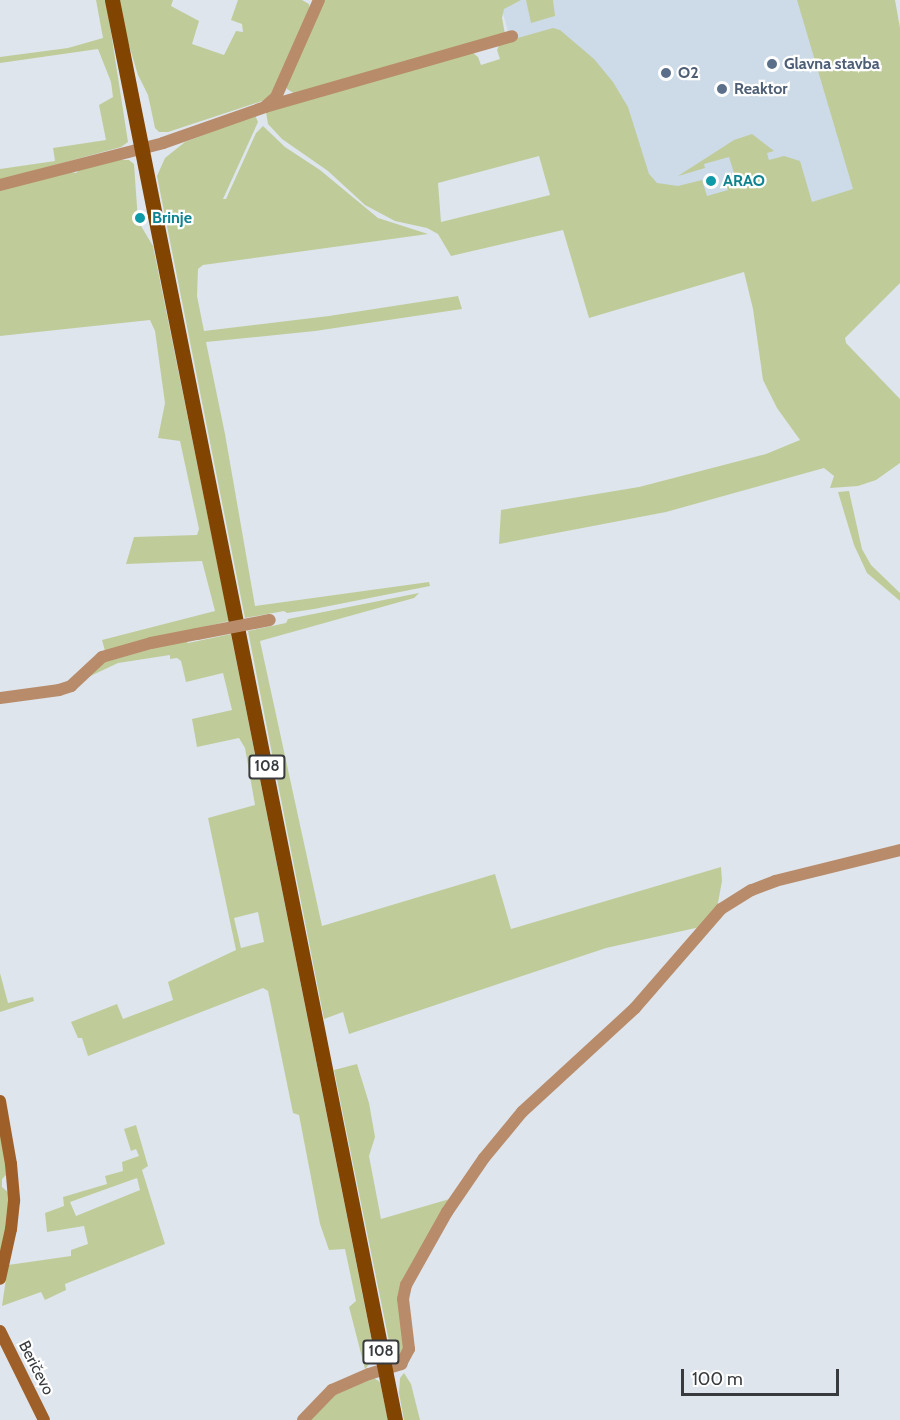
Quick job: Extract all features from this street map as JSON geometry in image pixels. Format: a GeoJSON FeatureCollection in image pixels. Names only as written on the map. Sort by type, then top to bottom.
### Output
{"type":"FeatureCollection","features":[{"type":"Feature","properties":{"kind":"main road","name":"108"},"geometry":{"type":"LineString","coordinates":[[112,0],[395,1420]]}},
{"type":"Feature","properties":{"kind":"street"},"geometry":{"type":"LineString","coordinates":[[265,107],[276,96],[319,0]]}},
{"type":"Feature","properties":{"kind":"street"},"geometry":{"type":"LineString","coordinates":[[0,184],[142,148],[265,107],[512,36]]}},
{"type":"Feature","properties":{"kind":"street"},"geometry":{"type":"LineString","coordinates":[[0,698],[59,690],[78,680],[102,657],[151,643],[270,620]]}},
{"type":"Feature","properties":{"kind":"street"},"geometry":{"type":"LineString","coordinates":[[303,1420],[332,1390],[401,1364],[409,1349],[403,1299],[411,1272],[484,1158],[522,1112],[635,1008],[721,909],[752,890],[775,881],[900,850]]}},
{"type":"Feature","properties":{"kind":"street"},"geometry":{"type":"LineString","coordinates":[[0,1101],[10,1154],[14,1201],[11,1229],[0,1279]]}},
{"type":"Feature","properties":{"kind":"street","name":"Beričevo"},"geometry":{"type":"LineString","coordinates":[[0,1330],[44,1420]]}},
{"type":"Feature","properties":{"kind":"shaded area"},"geometry":{"type":"Polygon","coordinates":[[[499,0],[888,0],[900,220],[590,313],[499,0]]]}},
{"type":"Feature","properties":{"kind":"green space"},"geometry":{"type":"Polygon","coordinates":[[[96,0],[106,0],[128,142],[121,147],[0,180],[0,169],[55,161],[53,148],[106,140],[99,105],[113,97],[111,82],[98,49],[0,63],[0,57],[68,48],[103,38],[96,0]]]}},
{"type":"Feature","properties":{"kind":"green space"},"geometry":{"type":"Polygon","coordinates":[[[119,0],[173,0],[171,6],[199,21],[192,44],[224,55],[236,31],[243,32],[242,24],[231,20],[238,0],[302,0],[309,4],[310,12],[273,91],[265,100],[168,132],[159,132],[155,128],[148,95],[138,75],[128,42],[119,0]]]}},
{"type":"Feature","properties":{"kind":"green space"},"geometry":{"type":"Polygon","coordinates":[[[322,0],[521,0],[504,9],[502,18],[505,34],[295,94],[287,89],[286,83],[322,0]]]}},
{"type":"Feature","properties":{"kind":"green space"},"geometry":{"type":"Polygon","coordinates":[[[526,0],[553,0],[555,16],[531,23],[526,0]]]}},
{"type":"Feature","properties":{"kind":"green space"},"geometry":{"type":"Polygon","coordinates":[[[797,0],[895,0],[900,28],[900,283],[845,338],[846,343],[900,399],[900,463],[876,480],[858,486],[830,488],[834,476],[824,468],[666,512],[499,544],[501,510],[639,487],[766,454],[800,440],[777,408],[763,380],[753,309],[744,272],[589,318],[563,230],[451,256],[438,234],[427,228],[395,221],[365,205],[328,171],[282,139],[268,124],[266,112],[472,52],[478,57],[481,65],[500,59],[497,50],[500,43],[553,28],[560,30],[594,59],[613,82],[628,107],[649,174],[657,183],[678,186],[702,180],[707,196],[728,190],[725,179],[735,176],[729,157],[704,164],[705,168],[678,176],[734,140],[752,134],[774,151],[767,153],[769,160],[784,156],[800,161],[812,202],[853,189],[797,0]],[[539,156],[438,183],[441,222],[550,195],[539,156]]]}},
{"type":"Feature","properties":{"kind":"green space"},"geometry":{"type":"Polygon","coordinates":[[[255,115],[258,122],[223,199],[226,199],[256,133],[263,126],[285,147],[320,170],[378,218],[428,234],[203,265],[198,269],[197,296],[204,331],[329,316],[458,296],[462,309],[315,331],[206,342],[225,434],[255,606],[429,582],[430,586],[314,609],[287,613],[284,611],[245,618],[157,176],[165,158],[185,142],[255,115]]]}},
{"type":"Feature","properties":{"kind":"green space"},"geometry":{"type":"Polygon","coordinates":[[[129,160],[134,164],[138,221],[153,246],[229,621],[105,651],[102,640],[215,611],[202,561],[126,564],[134,537],[197,535],[199,529],[180,441],[158,438],[165,403],[155,331],[150,320],[0,336],[0,187],[64,171],[76,173],[83,166],[129,160]]]}},
{"type":"Feature","properties":{"kind":"green space"},"geometry":{"type":"Polygon","coordinates":[[[849,491],[862,549],[871,565],[900,593],[900,601],[867,573],[854,545],[838,492],[849,491]]]}},
{"type":"Feature","properties":{"kind":"green space"},"geometry":{"type":"Polygon","coordinates":[[[419,593],[414,598],[260,641],[322,926],[495,874],[511,929],[721,867],[722,881],[717,908],[700,927],[606,948],[349,1034],[343,1012],[324,1019],[248,631],[286,623],[288,619],[419,593]]]}},
{"type":"Feature","properties":{"kind":"green space"},"geometry":{"type":"Polygon","coordinates":[[[231,634],[375,1357],[365,1369],[349,1307],[356,1301],[345,1249],[329,1250],[320,1224],[299,1115],[293,1113],[268,991],[263,988],[88,1056],[82,1038],[78,1038],[71,1022],[117,1004],[123,1019],[173,1000],[168,982],[236,950],[208,818],[255,805],[245,748],[239,738],[197,747],[192,719],[232,710],[223,673],[186,682],[181,661],[177,658],[170,659],[170,655],[118,663],[84,679],[98,664],[184,640],[188,643],[231,634]],[[258,912],[234,918],[241,948],[264,942],[258,912]]]}},
{"type":"Feature","properties":{"kind":"green space"},"geometry":{"type":"Polygon","coordinates":[[[0,973],[8,1003],[33,997],[34,1001],[0,1012],[0,973]]]}},
{"type":"Feature","properties":{"kind":"green space"},"geometry":{"type":"Polygon","coordinates":[[[357,1064],[369,1103],[375,1137],[369,1156],[381,1219],[453,1198],[405,1279],[406,1343],[399,1357],[391,1351],[334,1070],[357,1064]]]}},
{"type":"Feature","properties":{"kind":"green space"},"geometry":{"type":"Polygon","coordinates":[[[0,1124],[7,1174],[2,1179],[2,1187],[9,1193],[8,1222],[0,1254],[0,1124]]]}},
{"type":"Feature","properties":{"kind":"green space"},"geometry":{"type":"Polygon","coordinates":[[[136,1125],[148,1166],[142,1170],[165,1244],[65,1284],[66,1290],[45,1300],[41,1292],[2,1306],[8,1265],[71,1256],[71,1250],[88,1244],[84,1226],[47,1232],[45,1213],[64,1206],[63,1197],[107,1184],[105,1176],[123,1171],[122,1162],[139,1156],[136,1149],[131,1151],[124,1129],[136,1125]],[[137,1178],[70,1202],[76,1216],[140,1190],[137,1178]]]}},
{"type":"Feature","properties":{"kind":"green space"},"geometry":{"type":"Polygon","coordinates":[[[404,1373],[411,1384],[420,1420],[404,1420],[399,1393],[400,1378],[404,1373]]]}},
{"type":"Feature","properties":{"kind":"green space"},"geometry":{"type":"Polygon","coordinates":[[[374,1378],[380,1382],[388,1420],[309,1420],[328,1398],[374,1378]]]}},
{"type":"Feature","properties":{"kind":"place","name":"Glavna stavba"},"geometry":{"type":"Point","coordinates":[772,64]}},
{"type":"Feature","properties":{"kind":"place","name":"O2"},"geometry":{"type":"Point","coordinates":[666,73]}},
{"type":"Feature","properties":{"kind":"place","name":"Reaktor"},"geometry":{"type":"Point","coordinates":[722,89]}},
{"type":"Feature","properties":{"kind":"place","name":"ARAO"},"geometry":{"type":"Point","coordinates":[711,181]}},
{"type":"Feature","properties":{"kind":"place","name":"Brinje"},"geometry":{"type":"Point","coordinates":[140,218]}}]}
